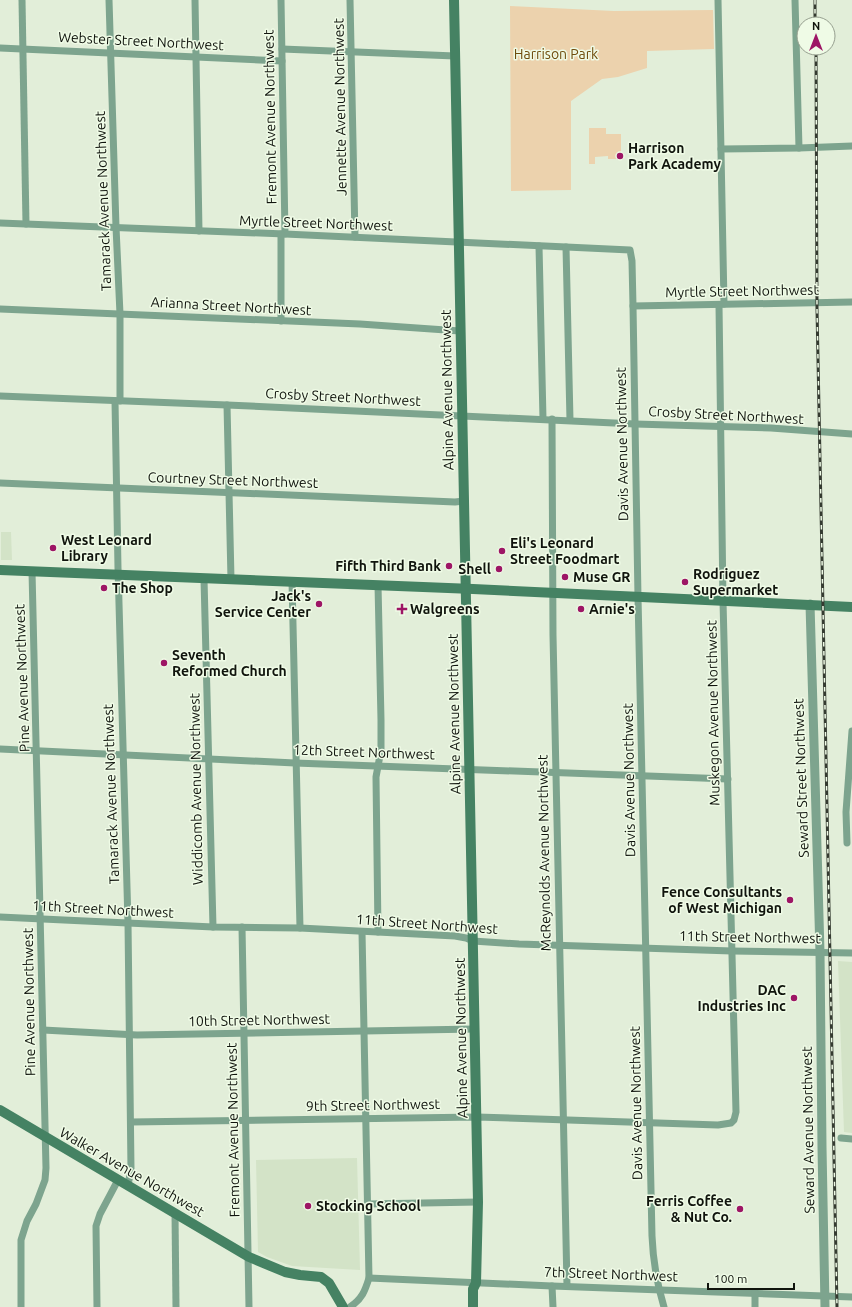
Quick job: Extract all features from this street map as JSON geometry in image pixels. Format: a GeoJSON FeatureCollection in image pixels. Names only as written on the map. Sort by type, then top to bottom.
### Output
{"type":"FeatureCollection","features":[{"type":"Feature","properties":{"kind":"main road","name":"Alpine Avenue Northwest"},"geometry":{"type":"LineString","coordinates":[[454,0],[477,1117],[478,1202],[476,1283],[474,1289],[473,1307]]}},
{"type":"Feature","properties":{"kind":"main road"},"geometry":{"type":"LineString","coordinates":[[0,570],[466,588],[852,607]]}},
{"type":"Feature","properties":{"kind":"main road","name":"Walker Avenue Northwest"},"geometry":{"type":"LineString","coordinates":[[0,1110],[249,1257]]}},
{"type":"Feature","properties":{"kind":"main road"},"geometry":{"type":"LineString","coordinates":[[249,1257],[284,1272],[300,1276],[321,1277],[329,1283],[344,1307]]}},
{"type":"Feature","properties":{"kind":"street"},"geometry":{"type":"LineString","coordinates":[[22,0],[26,224]]}},
{"type":"Feature","properties":{"kind":"street","name":"Tamarack Avenue Northwest"},"geometry":{"type":"LineString","coordinates":[[109,0],[120,314],[116,488],[128,923],[131,1169],[128,1185]]}},
{"type":"Feature","properties":{"kind":"street"},"geometry":{"type":"LineString","coordinates":[[195,0],[199,231]]}},
{"type":"Feature","properties":{"kind":"street","name":"Fremont Avenue Northwest"},"geometry":{"type":"LineString","coordinates":[[281,0],[283,234],[281,321]]}},
{"type":"Feature","properties":{"kind":"street","name":"Jennette Avenue Northwest"},"geometry":{"type":"LineString","coordinates":[[350,0],[355,237]]}},
{"type":"Feature","properties":{"kind":"street","name":"Muskegon Avenue Northwest"},"geometry":{"type":"LineString","coordinates":[[718,0],[722,304],[720,426],[736,1112],[734,1120]]}},
{"type":"Feature","properties":{"kind":"street"},"geometry":{"type":"LineString","coordinates":[[795,0],[799,148]]}},
{"type":"Feature","properties":{"kind":"street","name":"Webster Street Northwest"},"geometry":{"type":"LineString","coordinates":[[0,48],[282,61]]}},
{"type":"Feature","properties":{"kind":"street"},"geometry":{"type":"LineString","coordinates":[[282,49],[455,56]]}},
{"type":"Feature","properties":{"kind":"street"},"geometry":{"type":"LineString","coordinates":[[721,149],[852,146]]}},
{"type":"Feature","properties":{"kind":"street","name":"Myrtle Street Northwest"},"geometry":{"type":"LineString","coordinates":[[0,223],[355,237],[630,250]]}},
{"type":"Feature","properties":{"kind":"street"},"geometry":{"type":"LineString","coordinates":[[539,246],[543,419]]}},
{"type":"Feature","properties":{"kind":"street"},"geometry":{"type":"LineString","coordinates":[[566,247],[570,420]]}},
{"type":"Feature","properties":{"kind":"street","name":"Davis Avenue Northwest"},"geometry":{"type":"LineString","coordinates":[[630,250],[632,261],[653,1254],[659,1290],[664,1307]]}},
{"type":"Feature","properties":{"kind":"street","name":"Myrtle Street Northwest"},"geometry":{"type":"LineString","coordinates":[[633,306],[852,302]]}},
{"type":"Feature","properties":{"kind":"street","name":"Arianna Street Northwest"},"geometry":{"type":"LineString","coordinates":[[0,309],[360,324],[460,331]]}},
{"type":"Feature","properties":{"kind":"street","name":"Crosby Street Northwest"},"geometry":{"type":"LineString","coordinates":[[0,396],[462,415],[635,424],[720,426],[852,434]]}},
{"type":"Feature","properties":{"kind":"street"},"geometry":{"type":"LineString","coordinates":[[227,405],[231,579]]}},
{"type":"Feature","properties":{"kind":"street","name":"McReynolds Avenue Northwest"},"geometry":{"type":"LineString","coordinates":[[552,419],[552,592],[555,772],[567,1286]]}},
{"type":"Feature","properties":{"kind":"street","name":"Courtney Street Northwest"},"geometry":{"type":"LineString","coordinates":[[0,483],[455,502],[464,501]]}},
{"type":"Feature","properties":{"kind":"street","name":"Pine Avenue Northwest"},"geometry":{"type":"LineString","coordinates":[[21,1307],[21,1240],[27,1221],[36,1204],[45,1180],[43,1030],[32,571]]}},
{"type":"Feature","properties":{"kind":"street","name":"Widdicomb Avenue Northwest"},"geometry":{"type":"LineString","coordinates":[[204,578],[212,927]]}},
{"type":"Feature","properties":{"kind":"street"},"geometry":{"type":"LineString","coordinates":[[292,581],[300,928]]}},
{"type":"Feature","properties":{"kind":"street"},"geometry":{"type":"LineString","coordinates":[[378,585],[381,720],[381,750],[376,777],[378,932]]}},
{"type":"Feature","properties":{"kind":"street","name":"Seward Street Northwest"},"geometry":{"type":"LineString","coordinates":[[810,604],[820,952]]}},
{"type":"Feature","properties":{"kind":"street"},"geometry":{"type":"LineString","coordinates":[[847,843],[846,812],[852,731]]}},
{"type":"Feature","properties":{"kind":"street","name":"12th Street Northwest"},"geometry":{"type":"LineString","coordinates":[[0,749],[295,763],[728,779]]}},
{"type":"Feature","properties":{"kind":"street","name":"11th Street Northwest"},"geometry":{"type":"LineString","coordinates":[[0,917],[212,927],[300,928],[455,936],[473,941],[559,945],[732,951],[852,953]]}},
{"type":"Feature","properties":{"kind":"street","name":"Fremont Avenue Northwest"},"geometry":{"type":"LineString","coordinates":[[242,928],[249,1307]]}},
{"type":"Feature","properties":{"kind":"street"},"geometry":{"type":"LineString","coordinates":[[350,1307],[358,1301],[365,1292],[370,1278],[362,932]]}},
{"type":"Feature","properties":{"kind":"street","name":"Seward Avenue Northwest"},"geometry":{"type":"LineString","coordinates":[[820,952],[825,1307]]}},
{"type":"Feature","properties":{"kind":"street","name":"10th Street Northwest"},"geometry":{"type":"LineString","coordinates":[[43,1030],[129,1035],[475,1029]]}},
{"type":"Feature","properties":{"kind":"street","name":"9th Street Northwest"},"geometry":{"type":"LineString","coordinates":[[130,1122],[477,1117],[725,1125],[734,1120]]}},
{"type":"Feature","properties":{"kind":"street"},"geometry":{"type":"LineString","coordinates":[[841,1138],[852,1139]]}},
{"type":"Feature","properties":{"kind":"street"},"geometry":{"type":"LineString","coordinates":[[97,1307],[96,1226],[100,1214],[118,1180]]}},
{"type":"Feature","properties":{"kind":"street"},"geometry":{"type":"LineString","coordinates":[[368,1204],[478,1202]]}},
{"type":"Feature","properties":{"kind":"street"},"geometry":{"type":"LineString","coordinates":[[175,1213],[176,1307]]}},
{"type":"Feature","properties":{"kind":"street","name":"7th Street Northwest"},"geometry":{"type":"LineString","coordinates":[[370,1278],[852,1297]]}},
{"type":"Feature","properties":{"kind":"street"},"geometry":{"type":"LineString","coordinates":[[552,1286],[553,1307]]}},
{"type":"Feature","properties":{"kind":"street"},"geometry":{"type":"LineString","coordinates":[[755,1293],[755,1307]]}},
{"type":"Feature","properties":{"kind":"shaded area"},"geometry":{"type":"Polygon","coordinates":[[[1,532],[11,532],[12,560],[1,560],[1,532]]]}},
{"type":"Feature","properties":{"kind":"shaded area"},"geometry":{"type":"Polygon","coordinates":[[[838,961],[852,962],[852,1133],[844,1132],[838,961]]]}},
{"type":"Feature","properties":{"kind":"shaded area","name":"Stocking School"},"geometry":{"type":"Polygon","coordinates":[[[357,1158],[360,1270],[292,1266],[258,1252],[256,1160],[357,1158]]]}},
{"type":"Feature","properties":{"kind":"green space","name":"Harrison Park"},"geometry":{"type":"Polygon","coordinates":[[[510,6],[614,11],[713,10],[714,49],[647,51],[647,68],[618,77],[602,79],[571,101],[571,190],[511,191],[510,6]]]}},
{"type":"Feature","properties":{"kind":"green space"},"geometry":{"type":"Polygon","coordinates":[[[589,128],[606,128],[606,134],[621,134],[621,159],[608,159],[608,156],[595,157],[595,164],[589,164],[589,128]]]}},
{"type":"Feature","properties":{"kind":"railway"},"geometry":{"type":"LineString","coordinates":[[815,0],[815,16]]}},
{"type":"Feature","properties":{"kind":"railway"},"geometry":{"type":"LineString","coordinates":[[816,56],[817,309],[837,1307]]}},
{"type":"Feature","properties":{"kind":"place","name":"Harrison Park Academy"},"geometry":{"type":"Point","coordinates":[620,156]}},
{"type":"Feature","properties":{"kind":"place","name":"West Leonard Library"},"geometry":{"type":"Point","coordinates":[53,548]}},
{"type":"Feature","properties":{"kind":"place","name":"Eli's Leonard Street Foodmart"},"geometry":{"type":"Point","coordinates":[502,551]}},
{"type":"Feature","properties":{"kind":"place","name":"Fifth Third Bank"},"geometry":{"type":"Point","coordinates":[449,566]}},
{"type":"Feature","properties":{"kind":"place","name":"Shell"},"geometry":{"type":"Point","coordinates":[499,569]}},
{"type":"Feature","properties":{"kind":"place","name":"Muse GR"},"geometry":{"type":"Point","coordinates":[565,577]}},
{"type":"Feature","properties":{"kind":"place","name":"Rodriguez Supermarket"},"geometry":{"type":"Point","coordinates":[685,582]}},
{"type":"Feature","properties":{"kind":"place","name":"The Shop"},"geometry":{"type":"Point","coordinates":[104,588]}},
{"type":"Feature","properties":{"kind":"place","name":"Jack's Service Center"},"geometry":{"type":"Point","coordinates":[319,604]}},
{"type":"Feature","properties":{"kind":"place","name":"Walgreens"},"geometry":{"type":"Point","coordinates":[402,609]}},
{"type":"Feature","properties":{"kind":"place","name":"Arnie's"},"geometry":{"type":"Point","coordinates":[581,609]}},
{"type":"Feature","properties":{"kind":"place","name":"Seventh Reformed Church"},"geometry":{"type":"Point","coordinates":[164,663]}},
{"type":"Feature","properties":{"kind":"place","name":"Fence Consultants of West Michigan"},"geometry":{"type":"Point","coordinates":[790,900]}},
{"type":"Feature","properties":{"kind":"place","name":"DAC Industries Inc"},"geometry":{"type":"Point","coordinates":[794,998]}},
{"type":"Feature","properties":{"kind":"place","name":"Stocking School"},"geometry":{"type":"Point","coordinates":[308,1206]}},
{"type":"Feature","properties":{"kind":"place","name":"Ferris Coffee & Nut Co."},"geometry":{"type":"Point","coordinates":[740,1209]}}]}
